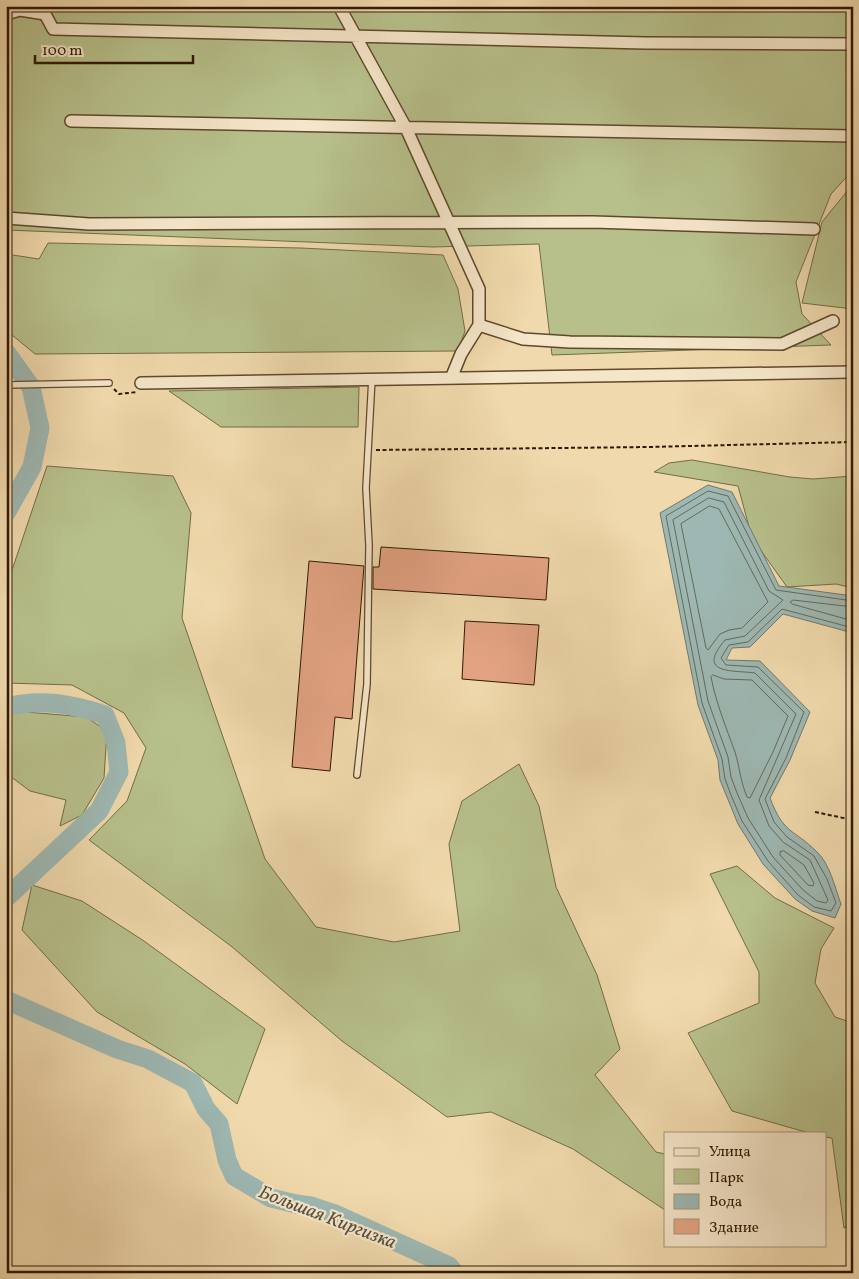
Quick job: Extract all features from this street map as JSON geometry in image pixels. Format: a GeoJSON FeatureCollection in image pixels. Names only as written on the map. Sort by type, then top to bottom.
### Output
{"type":"FeatureCollection","features":[{"type":"Feature","properties":{"kind":"street"},"geometry":{"type":"LineString","coordinates":[[340,6],[406,128],[478,289],[479,325],[461,354],[452,376]]}},
{"type":"Feature","properties":{"kind":"street"},"geometry":{"type":"LineString","coordinates":[[6,14],[20,10],[45,14],[53,29],[645,43],[853,44]]}},
{"type":"Feature","properties":{"kind":"street"},"geometry":{"type":"LineString","coordinates":[[71,121],[853,136]]}},
{"type":"Feature","properties":{"kind":"street"},"geometry":{"type":"LineString","coordinates":[[6,218],[89,224],[593,222],[814,229]]}},
{"type":"Feature","properties":{"kind":"street"},"geometry":{"type":"LineString","coordinates":[[479,325],[523,339],[570,342],[782,344],[833,321]]}},
{"type":"Feature","properties":{"kind":"street"},"geometry":{"type":"LineString","coordinates":[[141,383],[452,376],[853,372]]}},
{"type":"Feature","properties":{"kind":"lane"},"geometry":{"type":"LineString","coordinates":[[357,775],[367,684],[369,545],[366,488],[372,378]]}},
{"type":"Feature","properties":{"kind":"lane"},"geometry":{"type":"LineString","coordinates":[[9,385],[109,383]]}},
{"type":"Feature","properties":{"kind":"path"},"geometry":{"type":"LineString","coordinates":[[109,383],[119,394],[136,393],[141,383]]}},
{"type":"Feature","properties":{"kind":"path"},"geometry":{"type":"LineString","coordinates":[[368,450],[649,447],[853,442]]}},
{"type":"Feature","properties":{"kind":"path"},"geometry":{"type":"LineString","coordinates":[[814,812],[853,820]]}},
{"type":"Feature","properties":{"kind":"green space"},"geometry":{"type":"Polygon","coordinates":[[[6,6],[853,6],[853,170],[831,194],[796,282],[802,314],[831,345],[552,355],[539,244],[433,247],[6,230],[6,6]]]}},
{"type":"Feature","properties":{"kind":"green space"},"geometry":{"type":"Polygon","coordinates":[[[853,184],[853,309],[802,303],[822,222],[853,184]]]}},
{"type":"Feature","properties":{"kind":"green space"},"geometry":{"type":"Polygon","coordinates":[[[48,243],[301,248],[443,255],[458,289],[465,331],[458,351],[35,354],[6,330],[6,254],[39,259],[48,243]]]}},
{"type":"Feature","properties":{"kind":"green space"},"geometry":{"type":"Polygon","coordinates":[[[359,387],[358,427],[221,427],[169,391],[359,387]]]}},
{"type":"Feature","properties":{"kind":"green space"},"geometry":{"type":"Polygon","coordinates":[[[692,460],[790,477],[813,479],[853,476],[853,588],[836,584],[787,587],[752,538],[738,486],[654,472],[669,463],[692,460]]]}},
{"type":"Feature","properties":{"kind":"green space"},"geometry":{"type":"Polygon","coordinates":[[[47,466],[173,476],[191,513],[182,618],[265,859],[316,927],[394,942],[460,931],[449,844],[462,801],[519,764],[539,806],[556,887],[597,975],[620,1049],[595,1075],[656,1152],[664,1154],[664,1209],[573,1149],[491,1112],[447,1117],[342,1041],[231,946],[89,840],[127,801],[146,748],[124,713],[72,685],[6,683],[6,588],[47,466]]]}},
{"type":"Feature","properties":{"kind":"green space"},"geometry":{"type":"Polygon","coordinates":[[[14,711],[86,717],[107,731],[104,778],[82,815],[60,826],[66,800],[30,791],[6,773],[6,713],[14,711]]]}},
{"type":"Feature","properties":{"kind":"green space"},"geometry":{"type":"Polygon","coordinates":[[[737,866],[775,898],[834,928],[821,949],[815,983],[835,1017],[853,1023],[853,1225],[844,1228],[832,1138],[826,1137],[826,1132],[806,1132],[732,1111],[688,1033],[759,1003],[759,972],[710,874],[737,866]]]}},
{"type":"Feature","properties":{"kind":"green space"},"geometry":{"type":"Polygon","coordinates":[[[32,885],[82,901],[144,941],[265,1029],[237,1104],[185,1064],[97,1012],[22,930],[32,885]]]}},
{"type":"Feature","properties":{"kind":"water"},"geometry":{"type":"Polygon","coordinates":[[[708,485],[732,492],[779,586],[853,596],[853,633],[783,614],[750,647],[732,648],[726,660],[760,661],[810,712],[790,760],[770,798],[785,825],[822,857],[832,876],[841,904],[835,918],[812,911],[795,899],[763,864],[738,824],[720,780],[718,760],[698,705],[660,513],[708,485]]]}},
{"type":"Feature","properties":{"kind":"building"},"geometry":{"type":"Polygon","coordinates":[[[381,547],[549,558],[546,600],[373,589],[373,567],[379,567],[381,547]]]}},
{"type":"Feature","properties":{"kind":"building"},"geometry":{"type":"Polygon","coordinates":[[[309,561],[364,566],[352,719],[335,717],[330,771],[292,767],[309,561]]]}},
{"type":"Feature","properties":{"kind":"building"},"geometry":{"type":"Polygon","coordinates":[[[465,621],[539,625],[534,685],[462,679],[465,621]]]}},
{"type":"Feature","properties":{"kind":"waterway","name":"Большая Киргизка"},"geometry":{"type":"LineString","coordinates":[[6,352],[31,387],[40,428],[32,467],[6,513]]}},
{"type":"Feature","properties":{"kind":"waterway","name":"Большая Киргизка"},"geometry":{"type":"LineString","coordinates":[[6,707],[19,704],[44,703],[68,705],[105,715],[116,743],[119,772],[99,811],[6,898]]}},
{"type":"Feature","properties":{"kind":"waterway","name":"Большая Киргизка"},"geometry":{"type":"LineString","coordinates":[[6,1000],[117,1049],[148,1059],[193,1083],[206,1109],[219,1124],[227,1160],[234,1176],[271,1198],[311,1206],[335,1214],[449,1266],[455,1273]]}}]}
